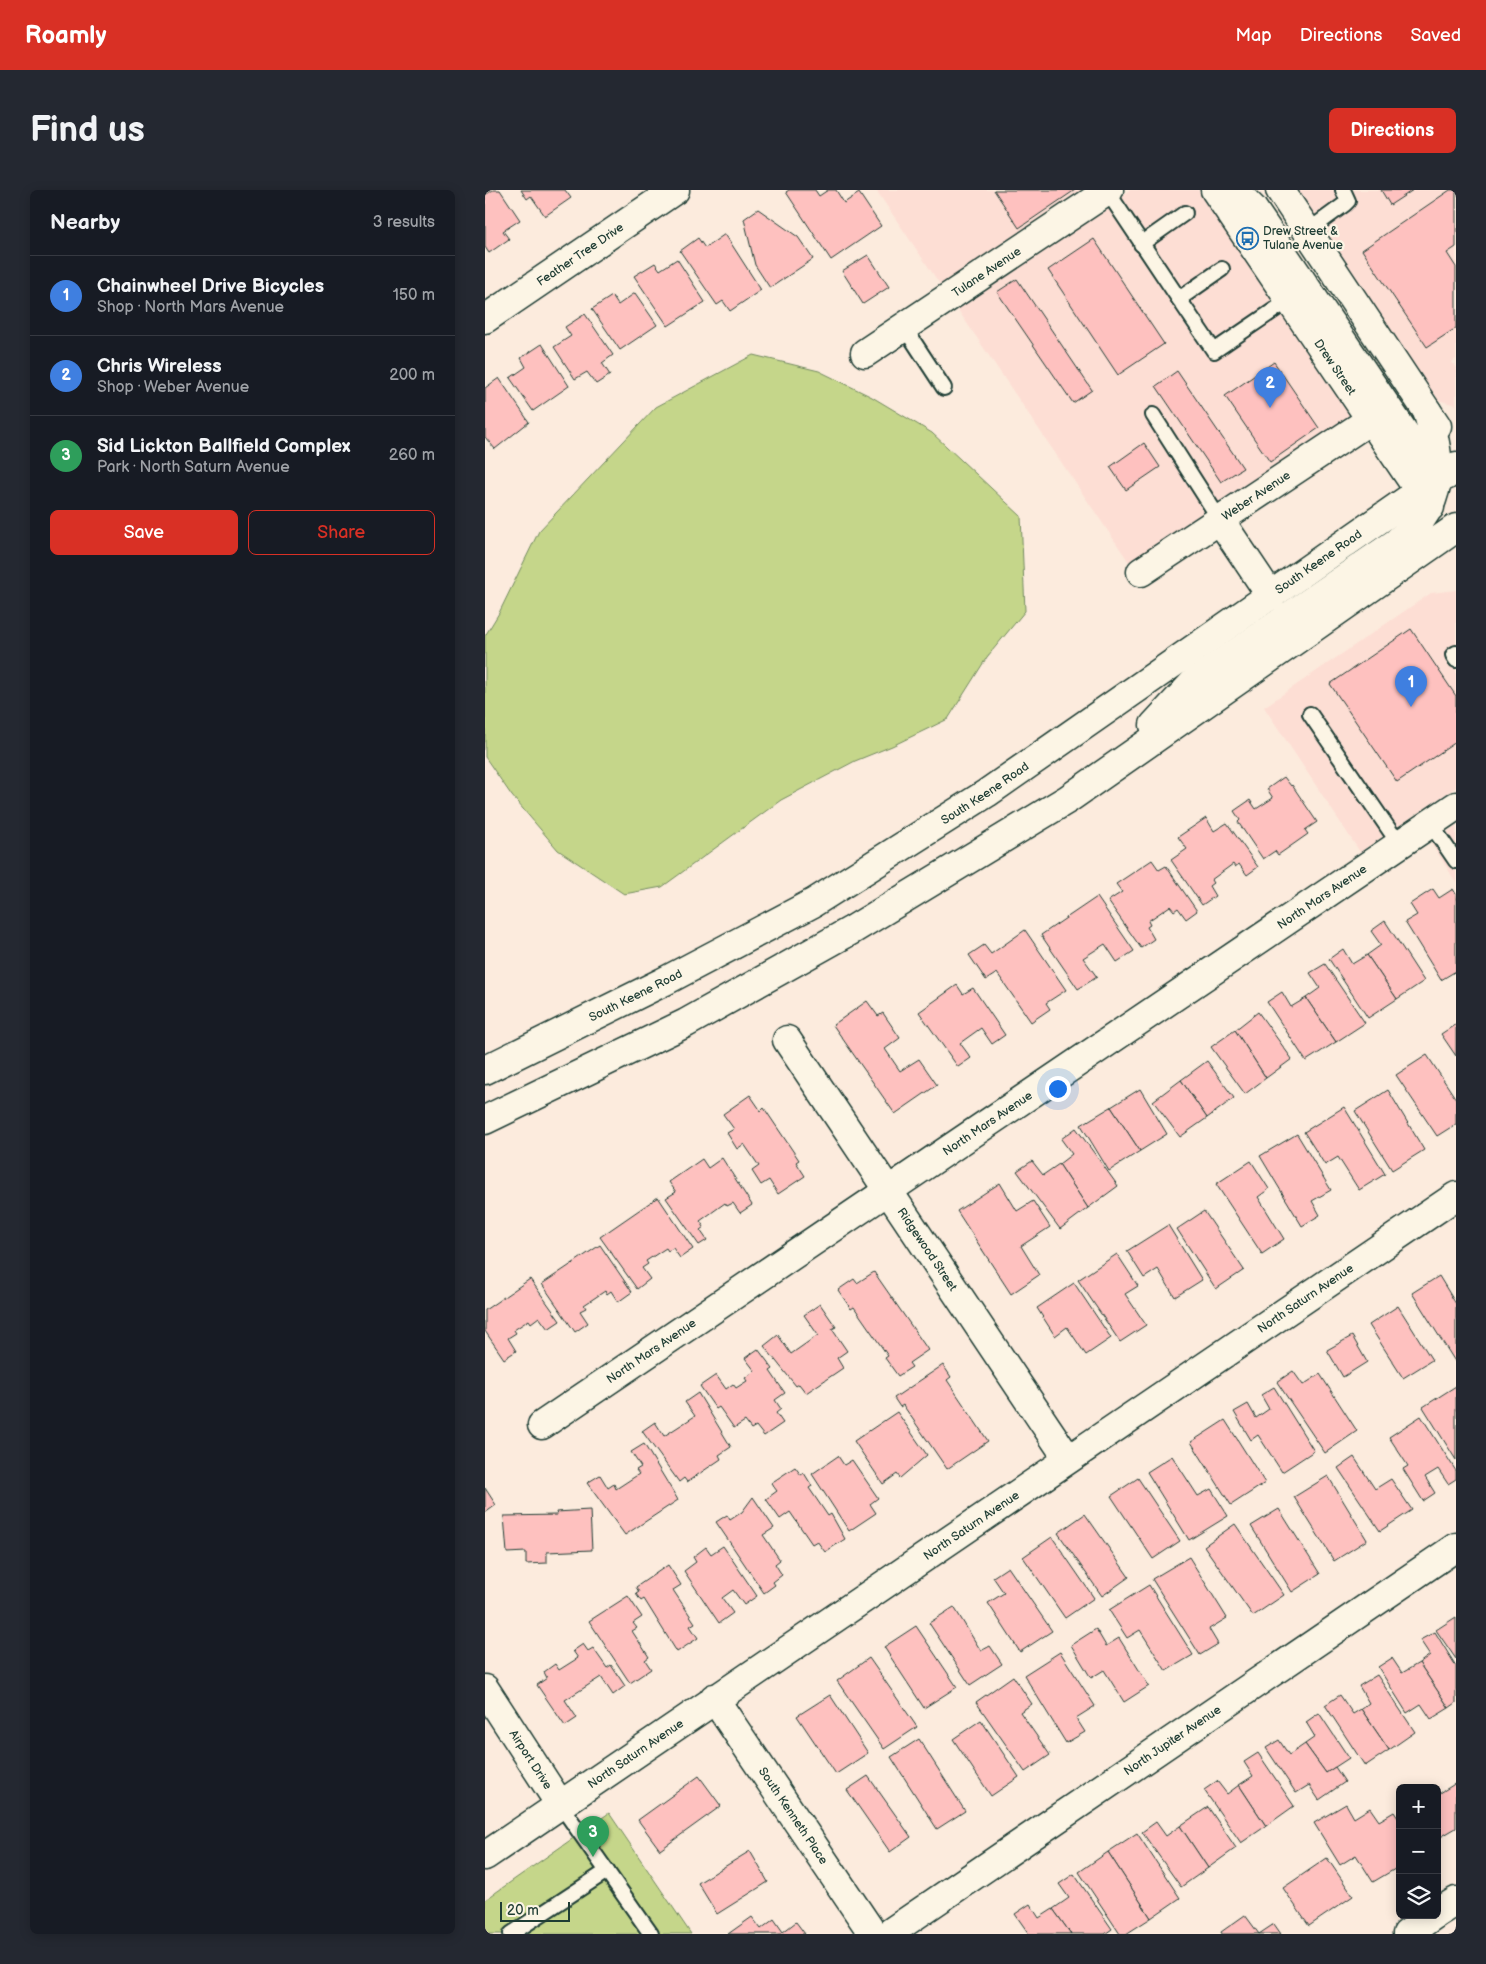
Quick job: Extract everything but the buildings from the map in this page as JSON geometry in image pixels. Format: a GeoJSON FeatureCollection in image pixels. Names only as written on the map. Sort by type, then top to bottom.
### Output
{"type":"FeatureCollection","features":[{"type":"Feature","properties":{"kind":"street","name":"Feather Tree Drive"},"geometry":{"type":"LineString","coordinates":[[485,319],[675,190]]}},
{"type":"Feature","properties":{"kind":"street","name":"Drew Street"},"geometry":{"type":"LineString","coordinates":[[1215,190],[1370,420],[1444,500]]}},
{"type":"Feature","properties":{"kind":"street"},"geometry":{"type":"LineString","coordinates":[[1234,190],[1253,208],[1423,460],[1444,500]]}},
{"type":"Feature","properties":{"kind":"street"},"geometry":{"type":"LineString","coordinates":[[1280,190],[1427,411],[1444,500]]}},
{"type":"Feature","properties":{"kind":"street","name":"Tulane Avenue"},"geometry":{"type":"LineString","coordinates":[[865,353],[1108,191]]}},
{"type":"Feature","properties":{"kind":"street"},"geometry":{"type":"LineString","coordinates":[[1427,411],[1456,418]]}},
{"type":"Feature","properties":{"kind":"street","name":"Weber Avenue"},"geometry":{"type":"LineString","coordinates":[[1141,572],[1370,420]]}},
{"type":"Feature","properties":{"kind":"street"},"geometry":{"type":"LineString","coordinates":[[485,1120],[686,1023],[852,930],[1068,799],[1117,765],[1444,500]]}},
{"type":"Feature","properties":{"kind":"street","name":"South Keene Road"},"geometry":{"type":"LineString","coordinates":[[485,1070],[663,982],[813,903],[987,793],[1378,521],[1444,500]]}},
{"type":"Feature","properties":{"kind":"street"},"geometry":{"type":"LineString","coordinates":[[1220,520],[1271,596]]}},
{"type":"Feature","properties":{"kind":"street","name":"North Mars Avenue"},"geometry":{"type":"LineString","coordinates":[[542,1425],[1456,806]]}},
{"type":"Feature","properties":{"kind":"street","name":"Ridgewood Street"},"geometry":{"type":"LineString","coordinates":[[787,1040],[1068,1459]]}},
{"type":"Feature","properties":{"kind":"street","name":"North Saturn Avenue"},"geometry":{"type":"LineString","coordinates":[[485,1856],[559,1803],[1456,1196]]}},
{"type":"Feature","properties":{"kind":"street","name":"North Jupiter Avenue"},"geometry":{"type":"LineString","coordinates":[[888,1934],[1456,1547]]}},
{"type":"Feature","properties":{"kind":"street","name":"Airport Drive"},"geometry":{"type":"LineString","coordinates":[[485,1689],[559,1803]]}},
{"type":"Feature","properties":{"kind":"street","name":"South Kenneth Place"},"geometry":{"type":"LineString","coordinates":[[714,1698],[873,1934]]}},
{"type":"Feature","properties":{"kind":"street"},"geometry":{"type":"LineString","coordinates":[[1425,1924],[1456,1901]]}},
{"type":"Feature","properties":{"kind":"lane"},"geometry":{"type":"LineString","coordinates":[[1308,231],[1348,201],[1343,190]]}},
{"type":"Feature","properties":{"kind":"lane"},"geometry":{"type":"LineString","coordinates":[[1108,191],[1141,244],[1214,351],[1289,300]]}},
{"type":"Feature","properties":{"kind":"lane"},"geometry":{"type":"LineString","coordinates":[[1141,244],[1185,213]]}},
{"type":"Feature","properties":{"kind":"lane"},"geometry":{"type":"LineString","coordinates":[[1179,299],[1222,269]]}},
{"type":"Feature","properties":{"kind":"lane"},"geometry":{"type":"LineString","coordinates":[[904,327],[943,388]]}},
{"type":"Feature","properties":{"kind":"lane"},"geometry":{"type":"LineString","coordinates":[[1153,415],[1220,520]]}},
{"type":"Feature","properties":{"kind":"lane"},"geometry":{"type":"LineString","coordinates":[[1456,653],[1453,655],[1456,660]]}},
{"type":"Feature","properties":{"kind":"lane"},"geometry":{"type":"LineString","coordinates":[[1310,714],[1399,844]]}},
{"type":"Feature","properties":{"kind":"lane"},"geometry":{"type":"LineString","coordinates":[[1430,823],[1456,861]]}},
{"type":"Feature","properties":{"kind":"lane"},"geometry":{"type":"LineString","coordinates":[[559,1803],[651,1934]]}},
{"type":"Feature","properties":{"kind":"lane"},"geometry":{"type":"LineString","coordinates":[[511,1934],[607,1872]]}},
{"type":"Feature","properties":{"kind":"shaded area"},"geometry":{"type":"Polygon","coordinates":[[[876,190],[1087,190],[942,287],[876,190]]]}},
{"type":"Feature","properties":{"kind":"shaded area"},"geometry":{"type":"Polygon","coordinates":[[[1130,190],[1198,190],[1352,418],[1131,565],[956,307],[1130,190]]]}},
{"type":"Feature","properties":{"kind":"shaded area"},"geometry":{"type":"Polygon","coordinates":[[[1296,190],[1456,190],[1456,359],[1452,362],[1456,368],[1456,405],[1438,400],[1436,395],[1433,396],[1296,190]]]}},
{"type":"Feature","properties":{"kind":"shaded area"},"geometry":{"type":"Polygon","coordinates":[[[1456,590],[1456,787],[1360,852],[1264,707],[1431,593],[1456,590]]]}},
{"type":"Feature","properties":{"kind":"shaded area"},"geometry":{"type":"Polygon","coordinates":[[[1456,826],[1456,882],[1431,843],[1456,826]]]}},
{"type":"Feature","properties":{"kind":"green space"},"geometry":{"type":"Polygon","coordinates":[[[753,355],[819,371],[872,397],[932,433],[1021,516],[1025,611],[987,657],[948,719],[892,746],[855,761],[781,800],[662,887],[624,894],[558,850],[512,796],[485,757],[485,636],[499,613],[539,531],[656,407],[753,355]]]}},
{"type":"Feature","properties":{"kind":"green space"},"geometry":{"type":"Polygon","coordinates":[[[609,1813],[691,1934],[485,1934],[485,1900],[609,1813]]]}},
{"type":"Feature","properties":{"kind":"place","name":"Drew Street & Tulane Avenue"},"geometry":{"type":"Point","coordinates":[1247,238]}},
{"type":"Feature","properties":{"kind":"place","name":"Chris Wireless"},"geometry":{"type":"Point","coordinates":[1270,408]}},
{"type":"Feature","properties":{"kind":"place","name":"Chainwheel Drive Bicycles"},"geometry":{"type":"Point","coordinates":[1411,707]}},
{"type":"Feature","properties":{"kind":"place","name":"Sid Lickton Ballfield Complex"},"geometry":{"type":"Point","coordinates":[593,1857]}}]}
